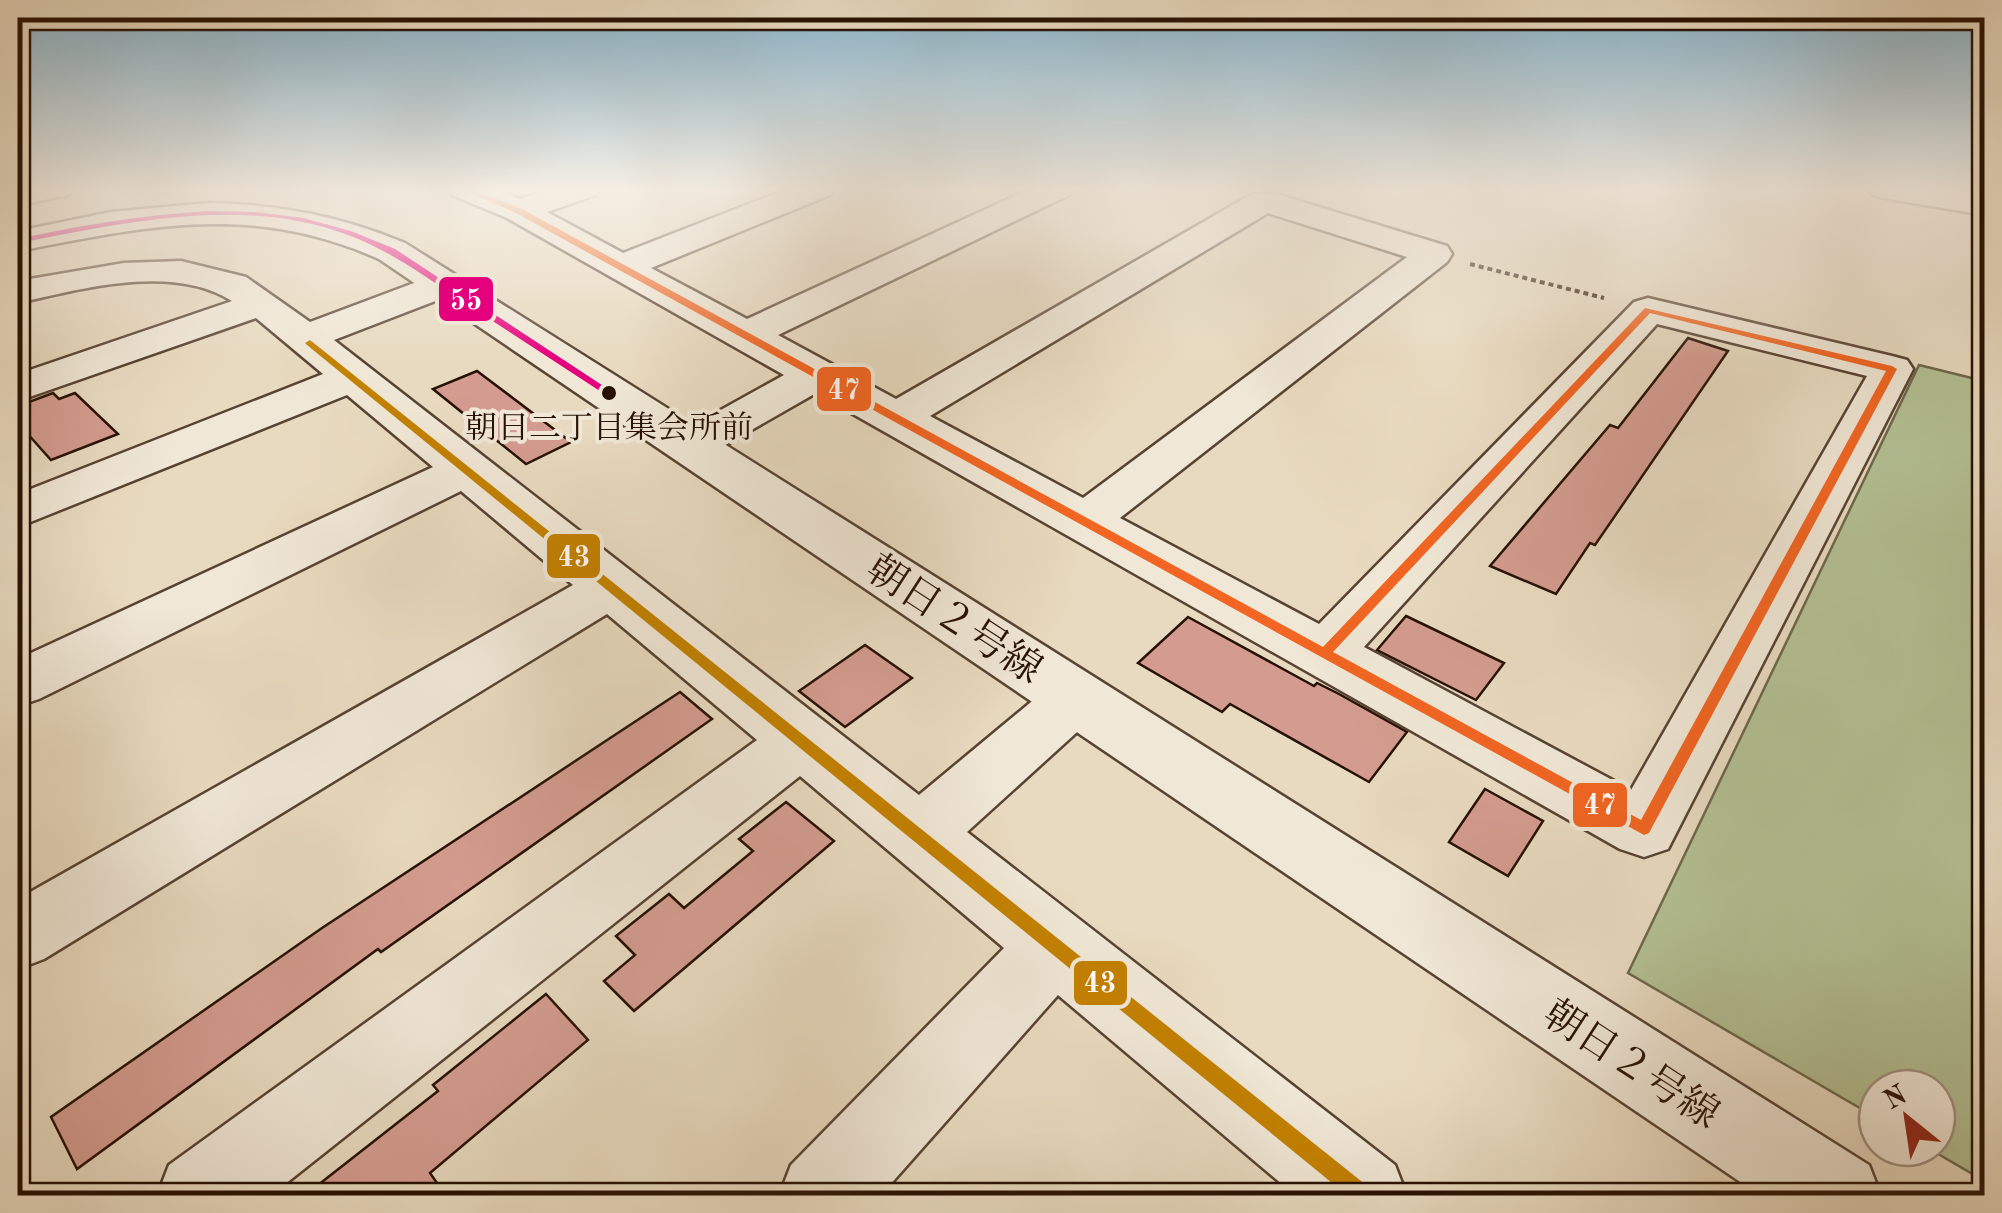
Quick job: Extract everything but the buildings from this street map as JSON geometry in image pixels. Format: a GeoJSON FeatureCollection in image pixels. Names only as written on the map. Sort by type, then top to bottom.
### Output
{"type":"FeatureCollection","features":[{"type":"Feature","properties":{"kind":"street","name":"朝日２号線"},"geometry":{"type":"LineString","coordinates":[[377,245],[1838,1196]]}},
{"type":"Feature","properties":{"kind":"street"},"geometry":{"type":"LineString","coordinates":[[580,245],[1644,829],[1892,369],[1648,310],[1326,652]]}},
{"type":"Feature","properties":{"kind":"street"},"geometry":{"type":"LineString","coordinates":[[621,267],[677,245]]}},
{"type":"Feature","properties":{"kind":"street"},"geometry":{"type":"LineString","coordinates":[[746,336],[939,245]]}},
{"type":"Feature","properties":{"kind":"street"},"geometry":{"type":"LineString","coordinates":[[895,418],[1191,245]]}},
{"type":"Feature","properties":{"kind":"street"},"geometry":{"type":"LineString","coordinates":[[1403,245],[1434,254]]}},
{"type":"Feature","properties":{"kind":"street"},"geometry":{"type":"LineString","coordinates":[[1084,521],[1434,254]]}},
{"type":"Feature","properties":{"kind":"street"},"geometry":{"type":"LineString","coordinates":[[18,292],[95,277],[185,274],[225,281],[262,303],[1364,1196]]}},
{"type":"Feature","properties":{"kind":"street"},"geometry":{"type":"LineString","coordinates":[[304,338],[443,285]]}},
{"type":"Feature","properties":{"kind":"street"},"geometry":{"type":"LineString","coordinates":[[18,388],[262,303]]}},
{"type":"Feature","properties":{"kind":"street"},"geometry":{"type":"LineString","coordinates":[[690,446],[814,376]]}},
{"type":"Feature","properties":{"kind":"street"},"geometry":{"type":"LineString","coordinates":[[18,512],[350,378]]}},
{"type":"Feature","properties":{"kind":"street"},"geometry":{"type":"LineString","coordinates":[[18,684],[465,470]]}},
{"type":"Feature","properties":{"kind":"street"},"geometry":{"type":"LineString","coordinates":[[18,936],[611,587]]}},
{"type":"Feature","properties":{"kind":"street"},"geometry":{"type":"LineString","coordinates":[[919,834],[1076,698]]}},
{"type":"Feature","properties":{"kind":"street"},"geometry":{"type":"LineString","coordinates":[[200,1196],[801,741]]}},
{"type":"Feature","properties":{"kind":"street"},"geometry":{"type":"LineString","coordinates":[[822,1196],[1054,947]]}},
{"type":"Feature","properties":{"kind":"path"},"geometry":{"type":"LineString","coordinates":[[1434,254],[1648,310]]}},
{"type":"Feature","properties":{"kind":"green space"},"geometry":{"type":"Polygon","coordinates":[[[1919,365],[1984,381],[1984,1140],[1976,1176],[1957,1165],[1957,1068],[1857,1068],[1857,1106],[1628,973],[1919,365]]]}},
{"type":"Feature","properties":{"kind":"transit line","name":"55"},"geometry":{"type":"LineString","coordinates":[[378,245],[609,393]]}},
{"type":"Feature","properties":{"kind":"transit line","name":"47"},"geometry":{"type":"LineString","coordinates":[[580,245],[1644,829],[1892,369],[1648,310],[1326,652]]}},
{"type":"Feature","properties":{"kind":"transit line","name":"43"},"geometry":{"type":"LineString","coordinates":[[310,343],[1364,1196]]}},
{"type":"Feature","properties":{"kind":"place","name":"朝日二丁目集会所前"},"geometry":{"type":"Point","coordinates":[609,393]}}]}
